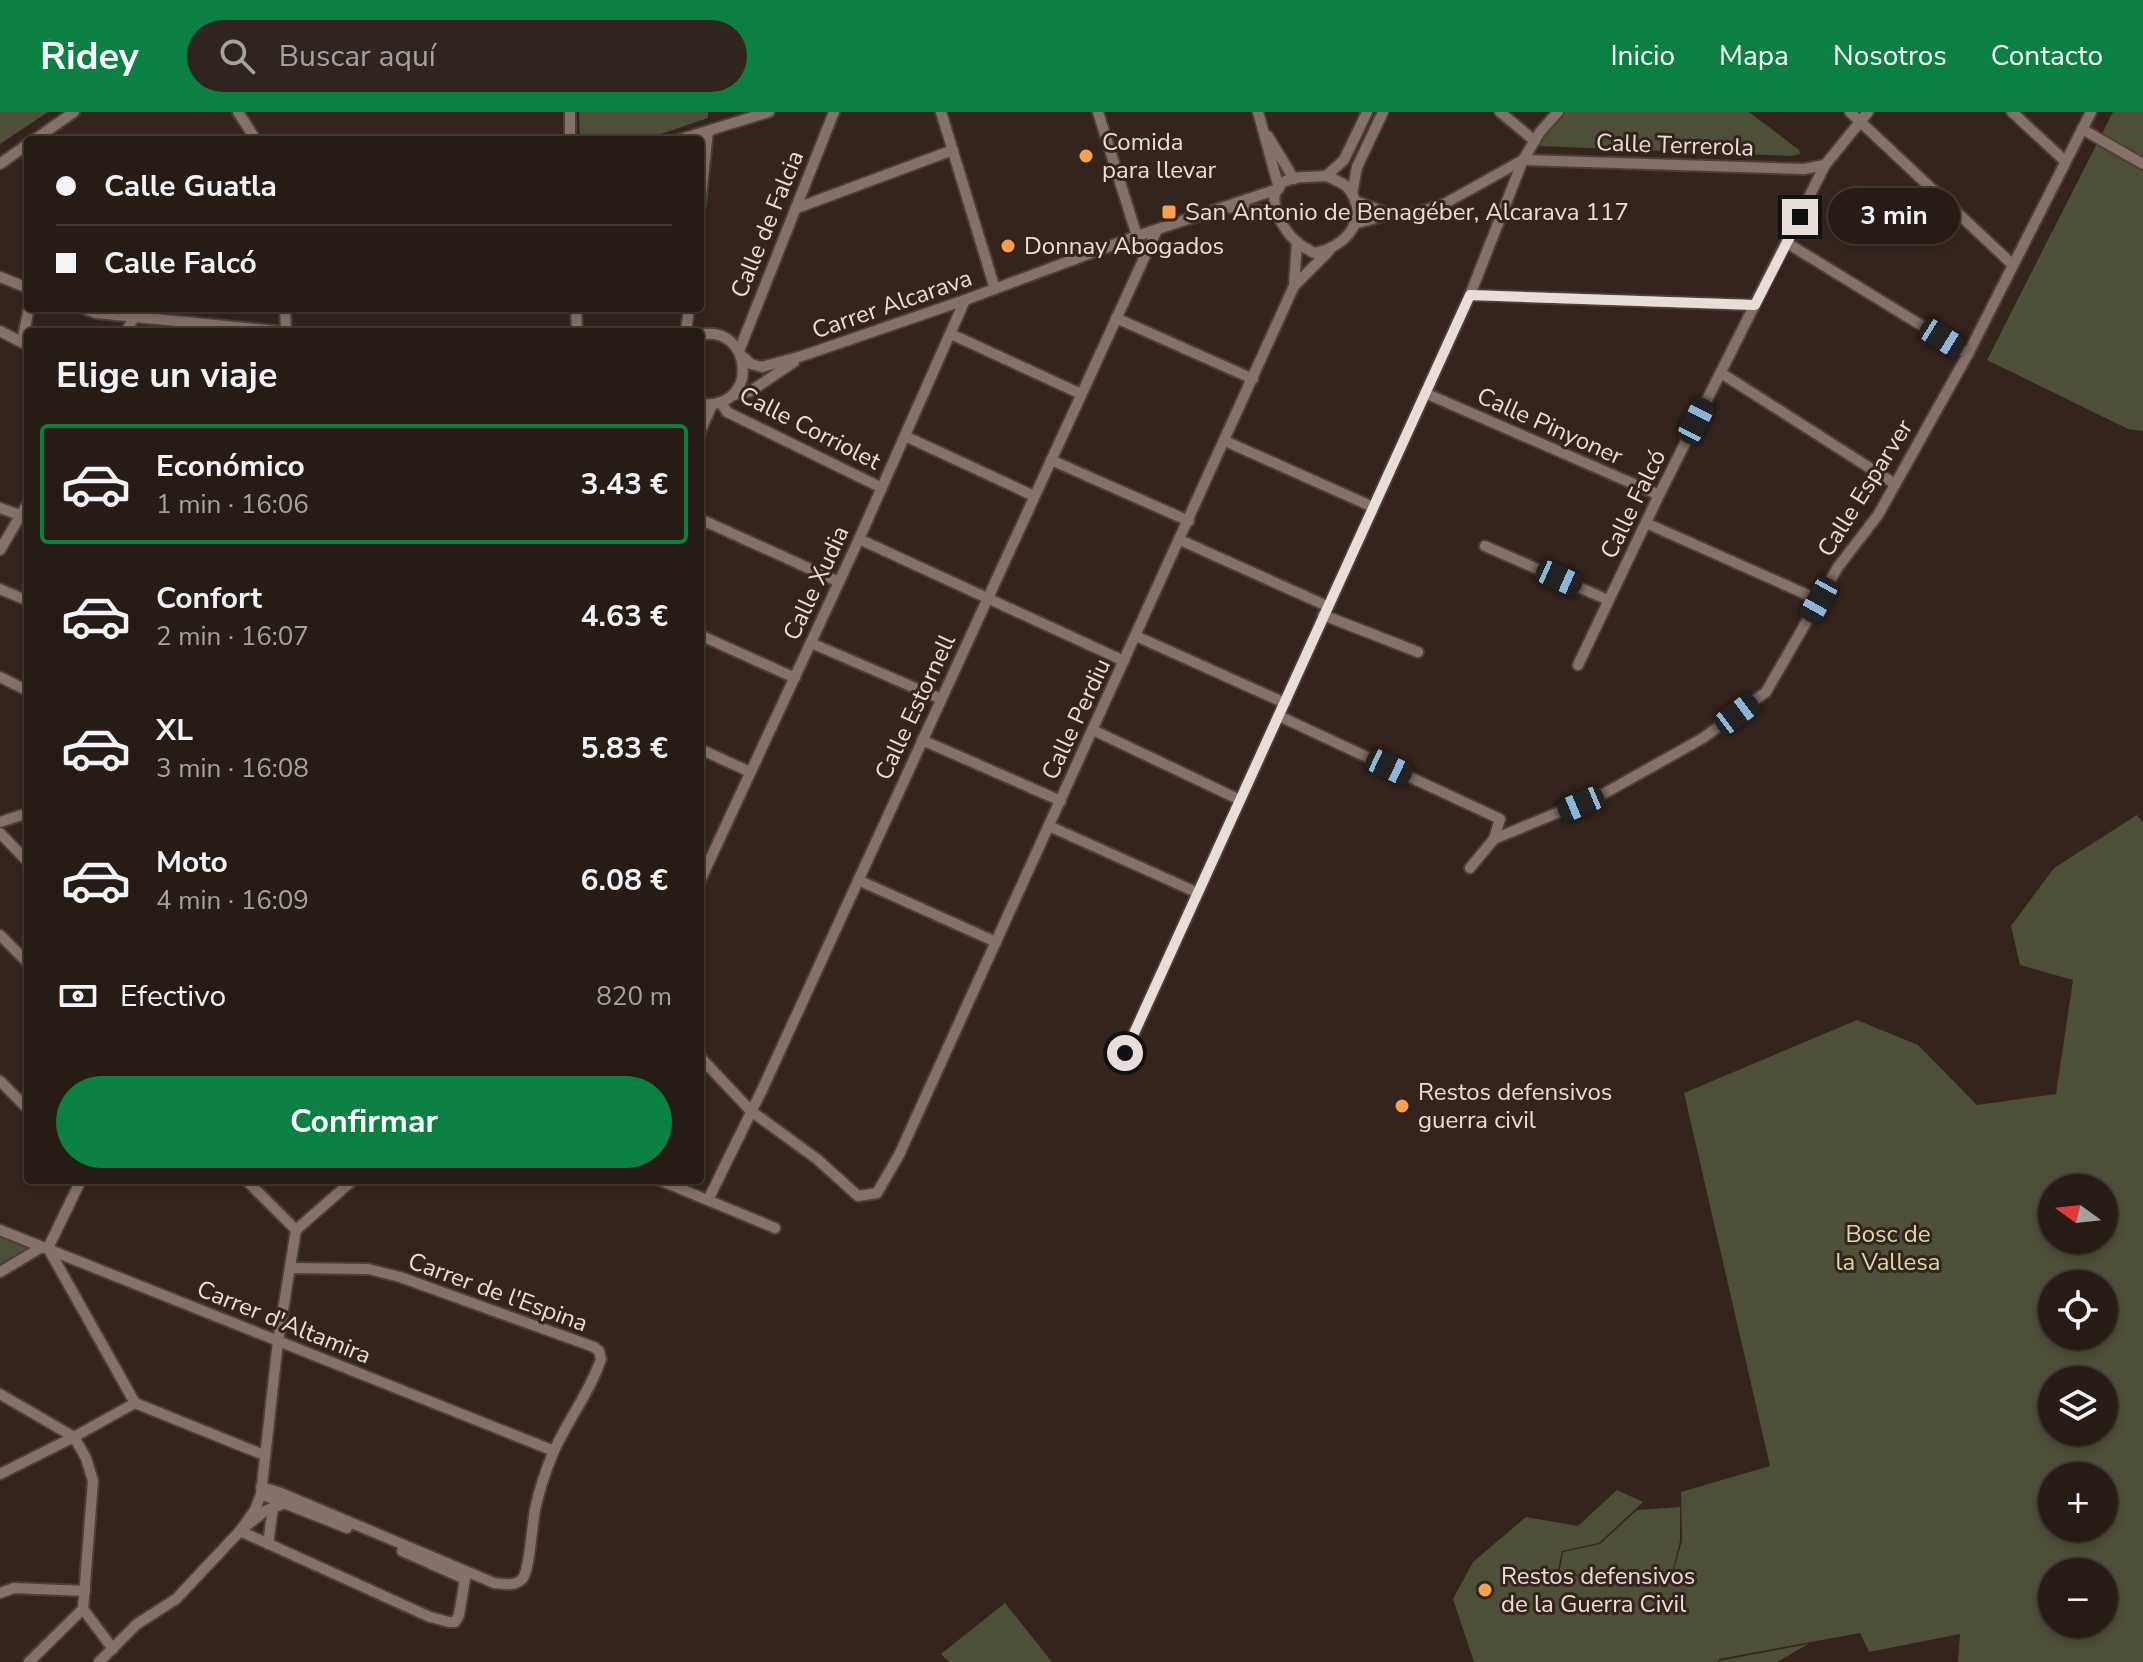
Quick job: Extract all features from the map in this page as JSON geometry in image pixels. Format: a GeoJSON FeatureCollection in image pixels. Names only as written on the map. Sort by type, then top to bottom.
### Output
{"type":"FeatureCollection","features":[{"type":"Feature","properties":{"kind":"street"},"geometry":{"type":"LineString","coordinates":[[40,136],[74,112]]}},
{"type":"Feature","properties":{"kind":"street"},"geometry":{"type":"LineString","coordinates":[[238,112],[253,136]]}},
{"type":"Feature","properties":{"kind":"street"},"geometry":{"type":"LineString","coordinates":[[570,112],[570,136]]}},
{"type":"Feature","properties":{"kind":"street"},"geometry":{"type":"LineString","coordinates":[[691,136],[769,112]]}},
{"type":"Feature","properties":{"kind":"street","name":"Calle de Falcia"},"geometry":{"type":"LineString","coordinates":[[733,395],[743,376],[744,365],[740,353],[834,112]]}},
{"type":"Feature","properties":{"kind":"street"},"geometry":{"type":"LineString","coordinates":[[941,112],[995,289]]}},
{"type":"Feature","properties":{"kind":"street"},"geometry":{"type":"LineString","coordinates":[[1098,112],[1137,236]]}},
{"type":"Feature","properties":{"kind":"street"},"geometry":{"type":"LineString","coordinates":[[1258,112],[1278,189]]}},
{"type":"Feature","properties":{"kind":"street"},"geometry":{"type":"LineString","coordinates":[[1326,176],[1344,160],[1367,112]]}},
{"type":"Feature","properties":{"kind":"street"},"geometry":{"type":"LineString","coordinates":[[1353,198],[1357,167],[1383,112]]}},
{"type":"Feature","properties":{"kind":"street"},"geometry":{"type":"LineString","coordinates":[[1500,112],[1535,141]]}},
{"type":"Feature","properties":{"kind":"street"},"geometry":{"type":"LineString","coordinates":[[1125,1053],[1470,295],[1523,160],[1558,112]]}},
{"type":"Feature","properties":{"kind":"street"},"geometry":{"type":"LineString","coordinates":[[1850,112],[1865,116],[2013,265]]}},
{"type":"Feature","properties":{"kind":"street"},"geometry":{"type":"LineString","coordinates":[[2012,112],[2065,161]]}},
{"type":"Feature","properties":{"kind":"street","name":"Calle Esparver"},"geometry":{"type":"LineString","coordinates":[[1494,839],[1605,793],[1703,738],[1766,692],[1838,567],[1878,515],[1968,354],[2091,112]]}},
{"type":"Feature","properties":{"kind":"street","name":"Calle Falcó"},"geometry":{"type":"LineString","coordinates":[[1578,665],[1659,495],[1825,165],[1865,116]]}},
{"type":"Feature","properties":{"kind":"street"},"geometry":{"type":"LineString","coordinates":[[1263,128],[1294,179]]}},
{"type":"Feature","properties":{"kind":"street"},"geometry":{"type":"LineString","coordinates":[[2082,129],[2143,164]]}},
{"type":"Feature","properties":{"kind":"street"},"geometry":{"type":"LineString","coordinates":[[704,168],[708,131]]}},
{"type":"Feature","properties":{"kind":"street"},"geometry":{"type":"LineString","coordinates":[[0,164],[24,147]]}},
{"type":"Feature","properties":{"kind":"street"},"geometry":{"type":"LineString","coordinates":[[797,208],[953,150]]}},
{"type":"Feature","properties":{"kind":"street"},"geometry":{"type":"LineString","coordinates":[[1354,224],[1390,214],[1413,214],[1444,204],[1523,160]]}},
{"type":"Feature","properties":{"kind":"street","name":"Calle Terrerola"},"geometry":{"type":"LineString","coordinates":[[1523,160],[1804,169],[1825,165]]}},
{"type":"Feature","properties":{"kind":"street"},"geometry":{"type":"LineString","coordinates":[[1326,176],[1346,185],[1356,212],[1347,238],[1330,250],[1314,253],[1297,242],[1276,213],[1274,199],[1282,183],[1326,176]]}},
{"type":"Feature","properties":{"kind":"street","name":"Carrer Alcarava"},"geometry":{"type":"LineString","coordinates":[[704,335],[718,335],[728,340],[751,364],[762,367],[965,300],[1137,236],[1278,189]]}},
{"type":"Feature","properties":{"kind":"street"},"geometry":{"type":"LineString","coordinates":[[1353,198],[1390,214]]}},
{"type":"Feature","properties":{"kind":"street","name":"Carrer Alcarava"},"geometry":{"type":"LineString","coordinates":[[1221,207],[1276,213]]}},
{"type":"Feature","properties":{"kind":"street","name":"Calle Estornell"},"geometry":{"type":"LineString","coordinates":[[708,1200],[1157,230]]}},
{"type":"Feature","properties":{"kind":"street","name":"Calle Perdiu"},"geometry":{"type":"LineString","coordinates":[[751,1111],[817,1159],[858,1196],[877,1193],[893,1168],[1294,286],[1297,242]]}},
{"type":"Feature","properties":{"kind":"street"},"geometry":{"type":"LineString","coordinates":[[1787,243],[1968,354]]}},
{"type":"Feature","properties":{"kind":"street","name":"Calle Perdiu"},"geometry":{"type":"LineString","coordinates":[[1294,286],[1330,250]]}},
{"type":"Feature","properties":{"kind":"street"},"geometry":{"type":"LineString","coordinates":[[0,277],[24,286]]}},
{"type":"Feature","properties":{"kind":"street"},"geometry":{"type":"LineString","coordinates":[[1470,295],[1755,305]]}},
{"type":"Feature","properties":{"kind":"street","name":"Calle Xudia"},"geometry":{"type":"LineString","coordinates":[[704,872],[859,539],[965,300]]}},
{"type":"Feature","properties":{"kind":"street"},"geometry":{"type":"LineString","coordinates":[[93,312],[245,328]]}},
{"type":"Feature","properties":{"kind":"street"},"geometry":{"type":"LineString","coordinates":[[128,328],[134,317]]}},
{"type":"Feature","properties":{"kind":"street"},"geometry":{"type":"LineString","coordinates":[[1116,318],[1253,379]]}},
{"type":"Feature","properties":{"kind":"street"},"geometry":{"type":"LineString","coordinates":[[0,331],[24,343]]}},
{"type":"Feature","properties":{"kind":"street"},"geometry":{"type":"LineString","coordinates":[[951,334],[1081,394]]}},
{"type":"Feature","properties":{"kind":"street","name":"Carrer Alcarava"},"geometry":{"type":"LineString","coordinates":[[708,406],[751,391],[802,356]]}},
{"type":"Feature","properties":{"kind":"street"},"geometry":{"type":"LineString","coordinates":[[1721,373],[1895,484]]}},
{"type":"Feature","properties":{"kind":"street","name":"Calle Pinyoner"},"geometry":{"type":"LineString","coordinates":[[1425,393],[1659,495]]}},
{"type":"Feature","properties":{"kind":"street","name":"Calle Corriolet"},"geometry":{"type":"LineString","coordinates":[[708,406],[727,412],[882,488]]}},
{"type":"Feature","properties":{"kind":"street"},"geometry":{"type":"LineString","coordinates":[[905,436],[1034,496]]}},
{"type":"Feature","properties":{"kind":"street"},"geometry":{"type":"LineString","coordinates":[[1225,441],[1373,507]]}},
{"type":"Feature","properties":{"kind":"street"},"geometry":{"type":"LineString","coordinates":[[1051,460],[1189,521]]}},
{"type":"Feature","properties":{"kind":"street"},"geometry":{"type":"LineString","coordinates":[[0,508],[24,517],[0,550]]}},
{"type":"Feature","properties":{"kind":"street"},"geometry":{"type":"LineString","coordinates":[[704,521],[839,582]]}},
{"type":"Feature","properties":{"kind":"street"},"geometry":{"type":"LineString","coordinates":[[1646,523],[1819,600]]}},
{"type":"Feature","properties":{"kind":"street"},"geometry":{"type":"LineString","coordinates":[[859,539],[1124,661]]}},
{"type":"Feature","properties":{"kind":"street"},"geometry":{"type":"LineString","coordinates":[[1180,540],[1325,611],[1418,652]]}},
{"type":"Feature","properties":{"kind":"street"},"geometry":{"type":"LineString","coordinates":[[1485,546],[1608,600]]}},
{"type":"Feature","properties":{"kind":"street"},"geometry":{"type":"LineString","coordinates":[[0,589],[24,599]]}},
{"type":"Feature","properties":{"kind":"street"},"geometry":{"type":"LineString","coordinates":[[1136,636],[1285,703]]}},
{"type":"Feature","properties":{"kind":"street"},"geometry":{"type":"LineString","coordinates":[[704,637],[795,678]]}},
{"type":"Feature","properties":{"kind":"street"},"geometry":{"type":"LineString","coordinates":[[811,643],[941,699]]}},
{"type":"Feature","properties":{"kind":"street"},"geometry":{"type":"LineString","coordinates":[[0,677],[24,689]]}},
{"type":"Feature","properties":{"kind":"street"},"geometry":{"type":"LineString","coordinates":[[1279,716],[1500,819],[1494,839],[1470,868]]}},
{"type":"Feature","properties":{"kind":"street"},"geometry":{"type":"LineString","coordinates":[[1093,730],[1240,800]]}},
{"type":"Feature","properties":{"kind":"street"},"geometry":{"type":"LineString","coordinates":[[922,740],[1061,801]]}},
{"type":"Feature","properties":{"kind":"street"},"geometry":{"type":"LineString","coordinates":[[704,751],[750,772]]}},
{"type":"Feature","properties":{"kind":"street"},"geometry":{"type":"LineString","coordinates":[[0,822],[24,814]]}},
{"type":"Feature","properties":{"kind":"street"},"geometry":{"type":"LineString","coordinates":[[1049,826],[1198,893]]}},
{"type":"Feature","properties":{"kind":"street"},"geometry":{"type":"LineString","coordinates":[[0,833],[24,858]]}},
{"type":"Feature","properties":{"kind":"street"},"geometry":{"type":"LineString","coordinates":[[858,880],[996,942]]}},
{"type":"Feature","properties":{"kind":"street"},"geometry":{"type":"LineString","coordinates":[[0,935],[24,959]]}},
{"type":"Feature","properties":{"kind":"street"},"geometry":{"type":"LineString","coordinates":[[704,1061],[751,1111]]}},
{"type":"Feature","properties":{"kind":"street"},"geometry":{"type":"LineString","coordinates":[[0,1081],[24,1105]]}},
{"type":"Feature","properties":{"kind":"street"},"geometry":{"type":"LineString","coordinates":[[0,1272],[45,1248],[79,1184]]}},
{"type":"Feature","properties":{"kind":"street"},"geometry":{"type":"LineString","coordinates":[[250,1184],[296,1230]]}},
{"type":"Feature","properties":{"kind":"street"},"geometry":{"type":"LineString","coordinates":[[99,1662],[137,1624],[176,1599],[240,1531],[255,1510],[261,1490],[278,1341],[296,1230],[348,1184]]}},
{"type":"Feature","properties":{"kind":"street"},"geometry":{"type":"LineString","coordinates":[[669,1184],[775,1228]]}},
{"type":"Feature","properties":{"kind":"street","name":"Carrer d'Altamira"},"geometry":{"type":"LineString","coordinates":[[0,1230],[554,1451]]}},
{"type":"Feature","properties":{"kind":"street"},"geometry":{"type":"LineString","coordinates":[[45,1248],[135,1403],[264,1455]]}},
{"type":"Feature","properties":{"kind":"street","name":"Carrer de l'Espina"},"geometry":{"type":"LineString","coordinates":[[261,1490],[281,1493],[494,1583],[518,1582],[524,1576],[528,1562],[535,1507],[546,1471],[601,1359],[594,1347],[400,1277],[368,1269],[290,1268]]}},
{"type":"Feature","properties":{"kind":"street"},"geometry":{"type":"LineString","coordinates":[[0,1394],[74,1437],[86,1458],[93,1481],[83,1609],[29,1662]]}},
{"type":"Feature","properties":{"kind":"street"},"geometry":{"type":"LineString","coordinates":[[0,1474],[135,1403]]}},
{"type":"Feature","properties":{"kind":"street"},"geometry":{"type":"LineString","coordinates":[[240,1531],[430,1617],[455,1622],[459,1615],[465,1579],[261,1490]]}},
{"type":"Feature","properties":{"kind":"street"},"geometry":{"type":"LineString","coordinates":[[240,1531],[265,1511],[285,1503]]}},
{"type":"Feature","properties":{"kind":"street"},"geometry":{"type":"LineString","coordinates":[[268,1544],[273,1507]]}},
{"type":"Feature","properties":{"kind":"street"},"geometry":{"type":"LineString","coordinates":[[0,1593],[14,1588],[85,1591]]}},
{"type":"Feature","properties":{"kind":"street"},"geometry":{"type":"LineString","coordinates":[[83,1609],[113,1649]]}},
{"type":"Feature","properties":{"kind":"green space"},"geometry":{"type":"Polygon","coordinates":[[[0,112],[48,112],[0,144],[0,112]]]}},
{"type":"Feature","properties":{"kind":"green space"},"geometry":{"type":"Polygon","coordinates":[[[579,112],[708,112],[708,118],[655,136],[580,136],[579,112]]]}},
{"type":"Feature","properties":{"kind":"green space"},"geometry":{"type":"Polygon","coordinates":[[[1563,112],[1749,112],[1799,150],[1800,154],[1539,146],[1543,136],[1563,112]]]}},
{"type":"Feature","properties":{"kind":"green space"},"geometry":{"type":"Polygon","coordinates":[[[2113,112],[2143,112],[2143,431],[2128,429],[1987,360],[2113,112]]]}},
{"type":"Feature","properties":{"kind":"green space","name":"Bosc de la Vallesa"},"geometry":{"type":"Polygon","coordinates":[[[2137,815],[2143,823],[2143,1662],[1958,1662],[1960,1634],[1869,1652],[1860,1633],[1719,1659],[1717,1662],[1474,1662],[1453,1599],[1473,1562],[1526,1517],[1578,1526],[1617,1490],[1643,1502],[1599,1543],[1562,1551],[1557,1575],[1671,1579],[1682,1541],[1681,1492],[1770,1466],[1684,1093],[1857,1020],[1918,1045],[1977,1105],[2056,1094],[2073,980],[2020,965],[2011,926],[2054,868],[2137,815]]]}},
{"type":"Feature","properties":{"kind":"green space"},"geometry":{"type":"Polygon","coordinates":[[[0,1230],[42,1247],[0,1272],[0,1230]]]}},
{"type":"Feature","properties":{"kind":"green space"},"geometry":{"type":"Polygon","coordinates":[[[1680,1507],[1680,1541],[1671,1577],[1559,1574],[1563,1552],[1600,1544],[1637,1510],[1680,1507]]]}},
{"type":"Feature","properties":{"kind":"green space"},"geometry":{"type":"Polygon","coordinates":[[[1005,1603],[1052,1662],[949,1662],[941,1654],[1005,1603]]]}},
{"type":"Feature","properties":{"kind":"green space"},"geometry":{"type":"Polygon","coordinates":[[[1808,1644],[1777,1662],[1719,1662],[1719,1661],[1808,1644]]]}},
{"type":"Feature","properties":{"kind":"place","name":"Comida para llevar"},"geometry":{"type":"Point","coordinates":[1086,156]}},
{"type":"Feature","properties":{"kind":"place","name":"San Antonio de Benagéber, Alcarava 117"},"geometry":{"type":"Point","coordinates":[1169,212]}},
{"type":"Feature","properties":{"kind":"place","name":"Donnay Abogados"},"geometry":{"type":"Point","coordinates":[1008,246]}},
{"type":"Feature","properties":{"kind":"place","name":"Restos defensivos guerra civil"},"geometry":{"type":"Point","coordinates":[1402,1106]}},
{"type":"Feature","properties":{"kind":"place","name":"Restos defensivos de la Guerra Civil"},"geometry":{"type":"Point","coordinates":[1485,1590]}},
{"type":"Feature","properties":{"kind":"route"},"geometry":{"type":"LineString","coordinates":[[1125,1053],[1470,295],[1755,305],[1800,217]]}}]}
